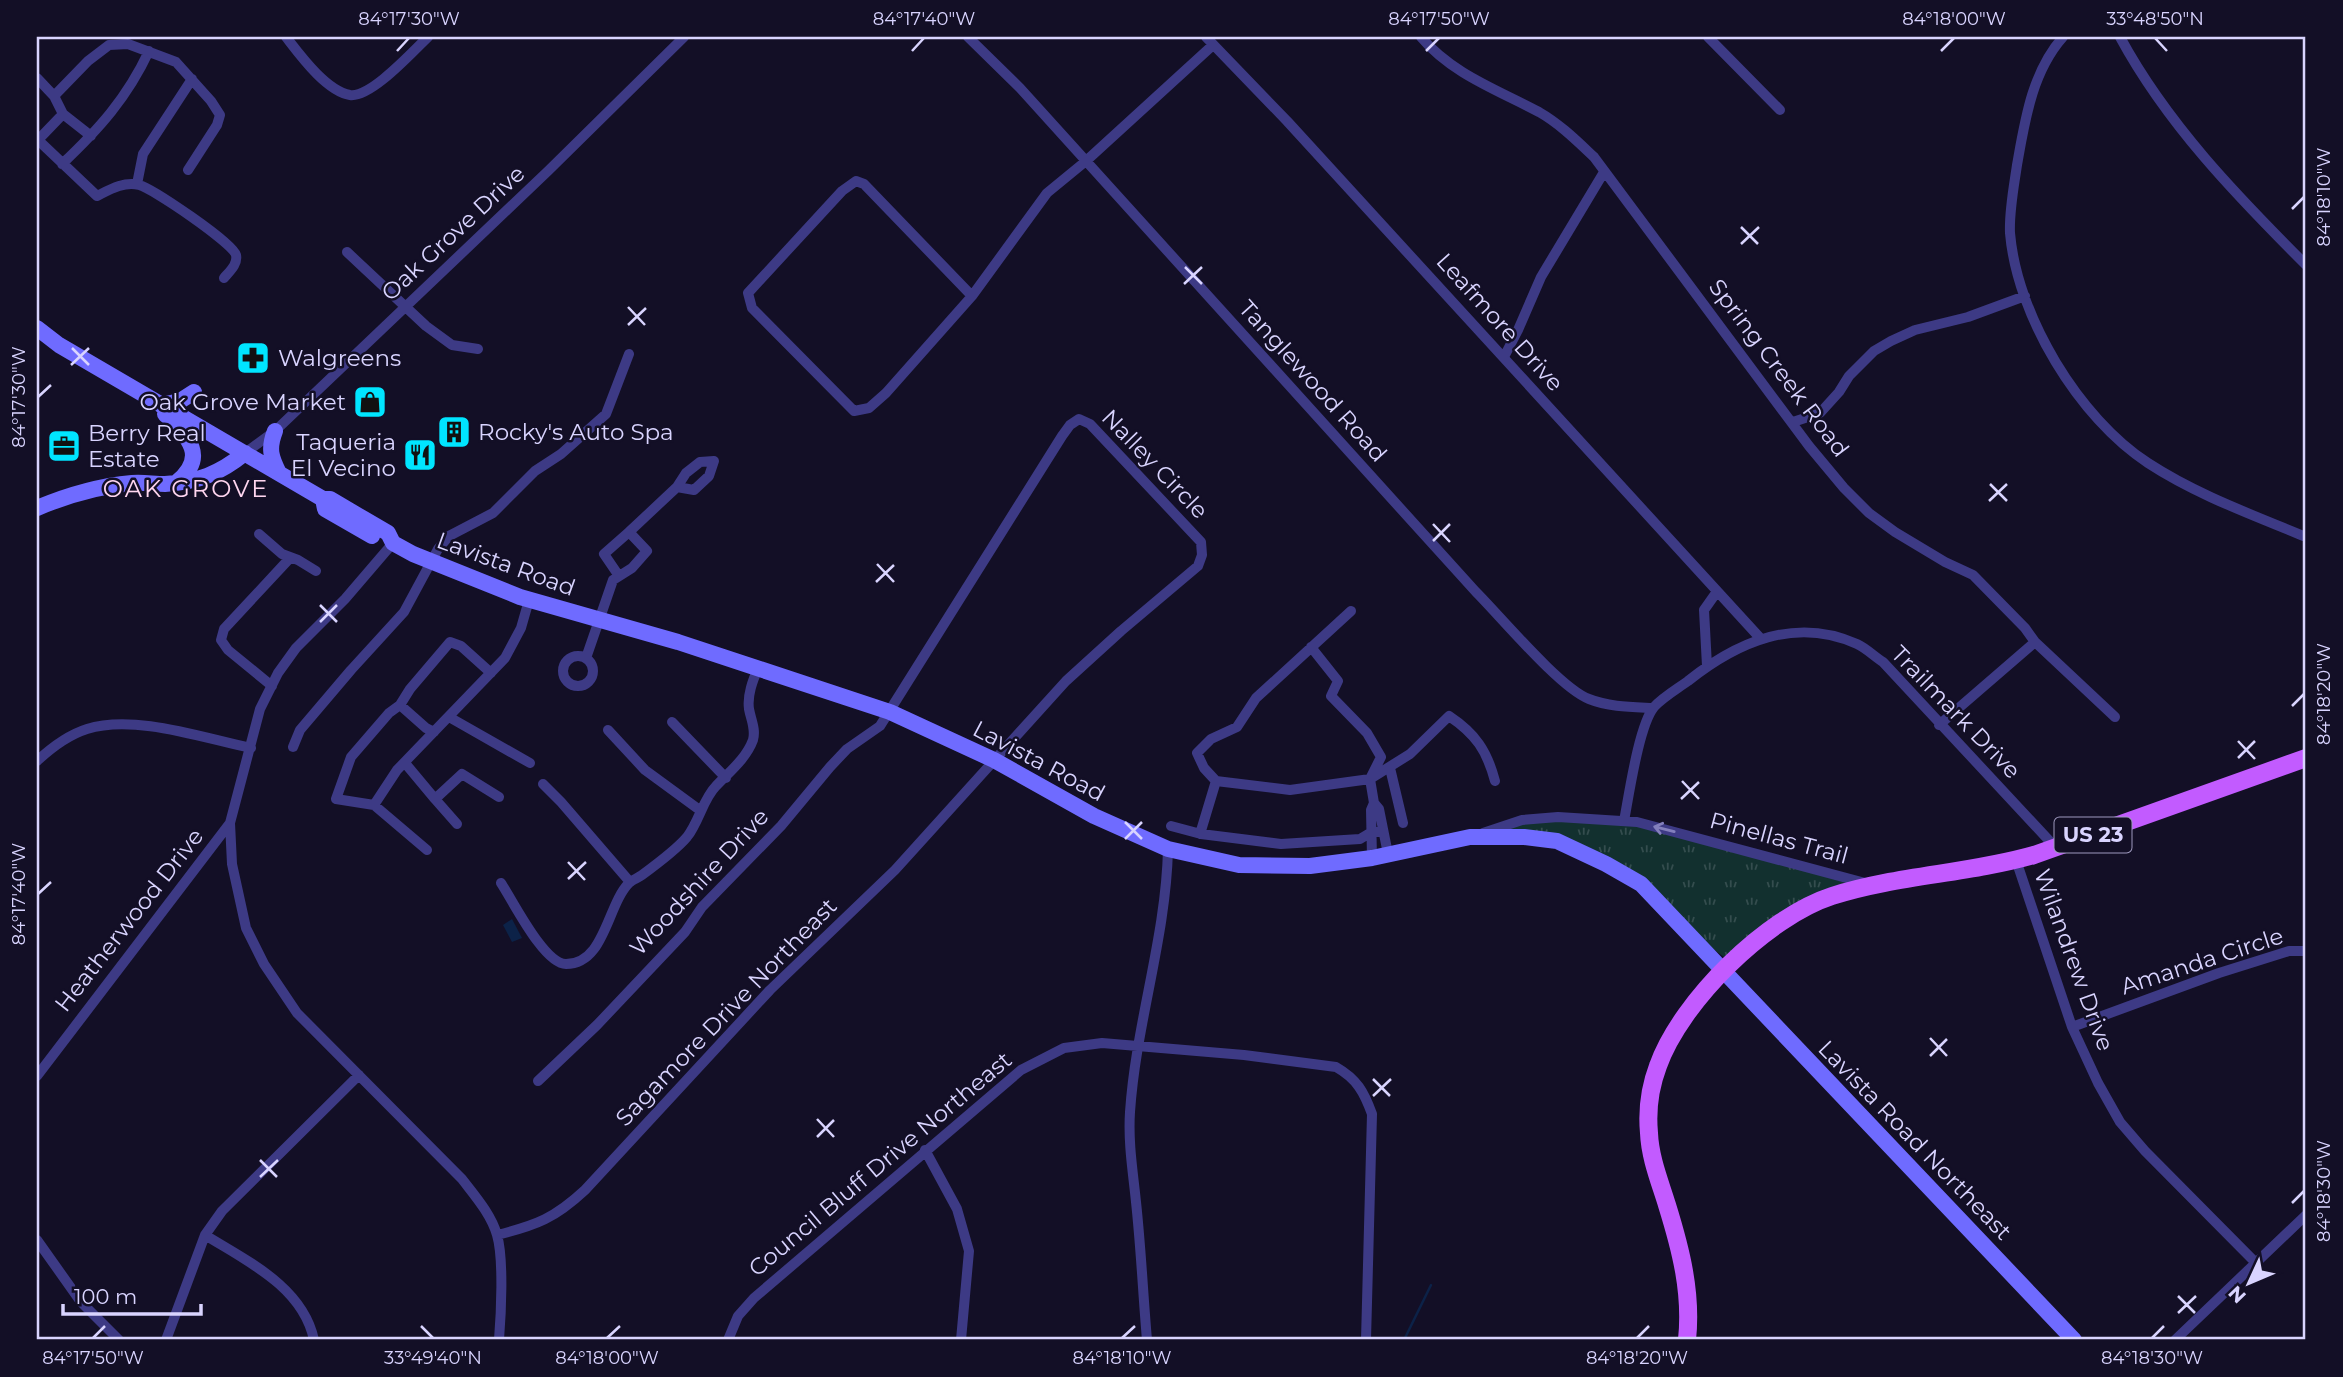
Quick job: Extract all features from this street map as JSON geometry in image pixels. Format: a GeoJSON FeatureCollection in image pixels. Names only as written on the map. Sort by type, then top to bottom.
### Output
{"type":"FeatureCollection","features":[{"type":"Feature","properties":{"kind":"main road","name":"Lavista Road"},"geometry":{"type":"LineString","coordinates":[[37,328],[59,345],[323,499],[325,509],[383,543],[393,543],[432,562],[529,600],[758,668],[890,712],[994,760],[1094,817],[1168,849],[1239,865],[1310,866],[1380,856],[1470,837],[1524,837],[1557,841],[1641,884],[1724,972]]}},
{"type":"Feature","properties":{"kind":"main road"},"geometry":{"type":"LineString","coordinates":[[156,402],[180,401],[194,392],[194,414],[198,426]]}},
{"type":"Feature","properties":{"kind":"main road"},"geometry":{"type":"LineString","coordinates":[[156,402],[193,449],[191,467],[177,482]]}},
{"type":"Feature","properties":{"kind":"main road"},"geometry":{"type":"LineString","coordinates":[[275,431],[270,446],[271,456],[281,475]]}},
{"type":"Feature","properties":{"kind":"main road"},"geometry":{"type":"LineString","coordinates":[[37,508],[80,490],[133,483],[193,480],[223,470],[245,453]]}},
{"type":"Feature","properties":{"kind":"main road","name":"US 23"},"geometry":{"type":"LineString","coordinates":[[1687,1340],[1689,1308],[1685,1273],[1653,1158],[1649,1134],[1649,1107],[1658,1065],[1674,1032],[1689,1010],[1759,938],[1786,918],[1827,898],[1872,885],[2016,860],[2306,758]]}},
{"type":"Feature","properties":{"kind":"main road","name":"Lavista Road Northeast"},"geometry":{"type":"LineString","coordinates":[[1724,972],[2074,1340]]}},
{"type":"Feature","properties":{"kind":"street"},"geometry":{"type":"LineString","coordinates":[[286,37],[317,73],[334,88],[351,95],[365,92],[381,81],[428,37]]}},
{"type":"Feature","properties":{"kind":"street","name":"Oak Grove Drive"},"geometry":{"type":"LineString","coordinates":[[245,453],[275,431],[548,172],[684,37]]}},
{"type":"Feature","properties":{"kind":"street","name":"Tanglewood Road"},"geometry":{"type":"LineString","coordinates":[[968,37],[1020,88],[1476,592],[1565,683],[1588,699],[1653,708]]}},
{"type":"Feature","properties":{"kind":"street","name":"Spring Creek Road"},"geometry":{"type":"LineString","coordinates":[[1421,37],[1430,48],[1460,71],[1494,91],[1541,113],[1594,157],[1844,488],[1869,513],[1935,556],[1973,575],[2025,628],[2035,642],[2115,717]]}},
{"type":"Feature","properties":{"kind":"street"},"geometry":{"type":"LineString","coordinates":[[1708,37],[1780,110]]}},
{"type":"Feature","properties":{"kind":"street"},"geometry":{"type":"LineString","coordinates":[[2063,37],[2038,75],[2024,123],[2014,182],[2010,232],[2017,276],[2040,332],[2088,409],[2122,444],[2149,464],[2209,497],[2306,537]]}},
{"type":"Feature","properties":{"kind":"street"},"geometry":{"type":"LineString","coordinates":[[2120,37],[2186,136],[2243,202],[2306,265]]}},
{"type":"Feature","properties":{"kind":"street"},"geometry":{"type":"LineString","coordinates":[[972,296],[864,184],[856,181],[842,191],[748,293],[752,308],[854,411],[869,408],[886,393],[972,296],[1047,193],[1086,161],[1210,41]]}},
{"type":"Feature","properties":{"kind":"street","name":"Leafmore Drive"},"geometry":{"type":"LineString","coordinates":[[1210,41],[1504,356],[1760,639]]}},
{"type":"Feature","properties":{"kind":"street"},"geometry":{"type":"LineString","coordinates":[[54,96],[88,61],[109,45],[128,44],[176,62],[220,115],[188,170]]}},
{"type":"Feature","properties":{"kind":"street"},"geometry":{"type":"LineString","coordinates":[[62,164],[110,115],[137,75],[149,51]]}},
{"type":"Feature","properties":{"kind":"street"},"geometry":{"type":"LineString","coordinates":[[37,78],[54,96],[64,114],[91,136]]}},
{"type":"Feature","properties":{"kind":"street"},"geometry":{"type":"LineString","coordinates":[[137,184],[143,154],[192,79]]}},
{"type":"Feature","properties":{"kind":"street"},"geometry":{"type":"LineString","coordinates":[[64,114],[37,140],[97,196],[113,187],[137,184],[195,219],[234,250],[237,258],[235,264],[224,278]]}},
{"type":"Feature","properties":{"kind":"street"},"geometry":{"type":"LineString","coordinates":[[1504,356],[1541,276],[1604,172]]}},
{"type":"Feature","properties":{"kind":"street"},"geometry":{"type":"LineString","coordinates":[[347,252],[405,307],[452,345],[478,349]]}},
{"type":"Feature","properties":{"kind":"street"},"geometry":{"type":"LineString","coordinates":[[1793,422],[1820,413],[1849,376],[1874,351],[1891,341],[1915,330],[1968,317],[2025,296]]}},
{"type":"Feature","properties":{"kind":"street"},"geometry":{"type":"LineString","coordinates":[[293,747],[300,730],[404,612],[438,549],[449,536],[493,513],[535,471],[561,454],[606,414],[629,354]]}},
{"type":"Feature","properties":{"kind":"street","name":"Nalley Circle"},"geometry":{"type":"LineString","coordinates":[[890,712],[1070,425],[1079,419],[1090,424],[1201,542],[1202,555],[1198,566],[1066,681],[994,760]]}},
{"type":"Feature","properties":{"kind":"street"},"geometry":{"type":"LineString","coordinates":[[619,576],[604,554],[677,487]]}},
{"type":"Feature","properties":{"kind":"street"},"geometry":{"type":"LineString","coordinates":[[586,658],[569,658],[563,666],[562,675],[567,683],[575,687],[584,685],[591,679],[593,670],[586,658],[613,580],[632,568],[647,551],[629,531]]}},
{"type":"Feature","properties":{"kind":"street"},"geometry":{"type":"LineString","coordinates":[[260,534],[282,554],[316,571]]}},
{"type":"Feature","properties":{"kind":"street"},"geometry":{"type":"LineString","coordinates":[[393,543],[345,599],[296,648],[260,709],[230,823],[232,864],[246,928],[264,964],[297,1013],[462,1179],[481,1204],[497,1235],[501,1313],[499,1340]]}},
{"type":"Feature","properties":{"kind":"street"},"geometry":{"type":"LineString","coordinates":[[272,686],[228,650],[221,640],[224,629],[290,558]]}},
{"type":"Feature","properties":{"kind":"street"},"geometry":{"type":"LineString","coordinates":[[1707,666],[1704,610],[1716,593]]}},
{"type":"Feature","properties":{"kind":"street"},"geometry":{"type":"LineString","coordinates":[[374,805],[405,763],[505,659],[521,628],[529,600]]}},
{"type":"Feature","properties":{"kind":"street"},"geometry":{"type":"LineString","coordinates":[[1351,611],[1256,698],[1237,727],[1211,739],[1197,753],[1204,768],[1216,781],[1290,790],[1370,779],[1410,754],[1449,716],[1464,726],[1489,755],[1495,781]]}},
{"type":"Feature","properties":{"kind":"street","name":"Trailmark Drive"},"geometry":{"type":"LineString","coordinates":[[1653,708],[1707,666],[1760,639],[1789,631],[1830,636],[1857,644],[1883,662],[2056,848]]}},
{"type":"Feature","properties":{"kind":"street"},"geometry":{"type":"LineString","coordinates":[[427,850],[374,805],[336,799],[351,757],[389,713],[400,705],[410,689],[450,642],[461,646],[491,673]]}},
{"type":"Feature","properties":{"kind":"street"},"geometry":{"type":"LineString","coordinates":[[1939,724],[2035,642]]}},
{"type":"Feature","properties":{"kind":"street"},"geometry":{"type":"LineString","coordinates":[[1311,647],[1338,681],[1331,695],[1367,733],[1381,757],[1370,779],[1383,831],[1380,856]]}},
{"type":"Feature","properties":{"kind":"street"},"geometry":{"type":"LineString","coordinates":[[500,883],[536,940],[552,958],[566,964],[581,960],[592,952],[602,938],[617,900],[630,882],[641,876],[687,836],[715,787],[726,778],[753,739],[754,724],[749,708],[751,685],[758,668]]}},
{"type":"Feature","properties":{"kind":"street"},"geometry":{"type":"LineString","coordinates":[[400,705],[434,732]]}},
{"type":"Feature","properties":{"kind":"street"},"geometry":{"type":"LineString","coordinates":[[1624,821],[1640,741],[1653,708]]}},
{"type":"Feature","properties":{"kind":"street","name":"Woodshire Drive"},"geometry":{"type":"LineString","coordinates":[[538,1081],[597,1025],[685,932],[702,907],[781,826],[830,767],[847,750],[880,726],[890,712]]}},
{"type":"Feature","properties":{"kind":"street"},"geometry":{"type":"LineString","coordinates":[[449,717],[530,763]]}},
{"type":"Feature","properties":{"kind":"street"},"geometry":{"type":"LineString","coordinates":[[672,722],[726,778]]}},
{"type":"Feature","properties":{"kind":"street"},"geometry":{"type":"LineString","coordinates":[[37,761],[83,730],[129,724],[251,748]]}},
{"type":"Feature","properties":{"kind":"street"},"geometry":{"type":"LineString","coordinates":[[608,730],[645,770],[701,811]]}},
{"type":"Feature","properties":{"kind":"street","name":"Sagamore Drive Northeast"},"geometry":{"type":"LineString","coordinates":[[497,1235],[538,1224],[585,1190],[770,989],[895,870],[994,760]]}},
{"type":"Feature","properties":{"kind":"street"},"geometry":{"type":"LineString","coordinates":[[405,763],[457,824]]}},
{"type":"Feature","properties":{"kind":"street"},"geometry":{"type":"LineString","coordinates":[[1390,768],[1403,823]]}},
{"type":"Feature","properties":{"kind":"street"},"geometry":{"type":"LineString","coordinates":[[435,799],[461,774],[499,797]]}},
{"type":"Feature","properties":{"kind":"street"},"geometry":{"type":"LineString","coordinates":[[1200,834],[1216,781]]}},
{"type":"Feature","properties":{"kind":"street"},"geometry":{"type":"LineString","coordinates":[[542,784],[561,802],[630,882]]}},
{"type":"Feature","properties":{"kind":"street"},"geometry":{"type":"LineString","coordinates":[[1374,803],[1370,833],[1380,856]]}},
{"type":"Feature","properties":{"kind":"street","name":"Pinellas Trail"},"geometry":{"type":"LineString","coordinates":[[1470,837],[1522,820],[1558,817],[1637,822],[1872,885]]}},
{"type":"Feature","properties":{"kind":"street","name":"Heatherwood Drive"},"geometry":{"type":"LineString","coordinates":[[37,1076],[230,823]]}},
{"type":"Feature","properties":{"kind":"street"},"geometry":{"type":"LineString","coordinates":[[1171,826],[1200,834],[1281,844],[1360,839],[1370,833],[1383,831]]}},
{"type":"Feature","properties":{"kind":"street"},"geometry":{"type":"LineString","coordinates":[[1147,1340],[1129,1147],[1130,1111],[1138,1045],[1167,887],[1168,849]]}},
{"type":"Feature","properties":{"kind":"street","name":"Wilandrew Drive"},"geometry":{"type":"LineString","coordinates":[[2016,860],[2072,1027],[2120,1122],[2145,1152],[2256,1263]]}},
{"type":"Feature","properties":{"kind":"street","name":"Amanda Circle"},"geometry":{"type":"LineString","coordinates":[[2072,1027],[2219,973],[2289,951],[2306,951]]}},
{"type":"Feature","properties":{"kind":"street","name":"Council Bluff Drive Northeast"},"geometry":{"type":"LineString","coordinates":[[728,1340],[738,1316],[754,1298],[1021,1070],[1064,1048],[1102,1043],[1295,1060],[1336,1067],[1349,1075],[1363,1090],[1371,1114],[1366,1340]]}},
{"type":"Feature","properties":{"kind":"street"},"geometry":{"type":"LineString","coordinates":[[166,1340],[205,1235],[222,1210],[359,1075]]}},
{"type":"Feature","properties":{"kind":"street"},"geometry":{"type":"LineString","coordinates":[[925,1150],[957,1209],[969,1251],[961,1340]]}},
{"type":"Feature","properties":{"kind":"street"},"geometry":{"type":"LineString","coordinates":[[2175,1340],[2306,1215]]}},
{"type":"Feature","properties":{"kind":"street"},"geometry":{"type":"LineString","coordinates":[[205,1235],[269,1276],[291,1296],[304,1312],[314,1340]]}},
{"type":"Feature","properties":{"kind":"street"},"geometry":{"type":"LineString","coordinates":[[37,1240],[81,1302],[119,1340]]}},
{"type":"Feature","properties":{"kind":"green space"},"geometry":{"type":"Polygon","coordinates":[[[1522,820],[1624,821],[1854,883],[1732,963],[1672,918],[1641,884],[1557,841],[1470,837],[1522,820]]]}},
{"type":"Feature","properties":{"kind":"water"},"geometry":{"type":"Polygon","coordinates":[[[512,919],[522,938],[512,942],[503,925],[512,919]]]}},
{"type":"Feature","properties":{"kind":"waterway"},"geometry":{"type":"LineString","coordinates":[[1404,1340],[1431,1285]]}},
{"type":"Feature","properties":{"kind":"place","name":"Walgreens"},"geometry":{"type":"Point","coordinates":[253,358]}},
{"type":"Feature","properties":{"kind":"place","name":"Oak Grove Market"},"geometry":{"type":"Point","coordinates":[370,402]}},
{"type":"Feature","properties":{"kind":"place","name":"Rocky's Auto Spa"},"geometry":{"type":"Point","coordinates":[454,432]}},
{"type":"Feature","properties":{"kind":"place","name":"Berry Real Estate"},"geometry":{"type":"Point","coordinates":[64,446]}},
{"type":"Feature","properties":{"kind":"place","name":"Taqueria El Vecino"},"geometry":{"type":"Point","coordinates":[420,455]}},
{"type":"Feature","properties":{"kind":"district","name":"OAK GROVE"},"geometry":{"type":"Point","coordinates":[186,489]}}]}
